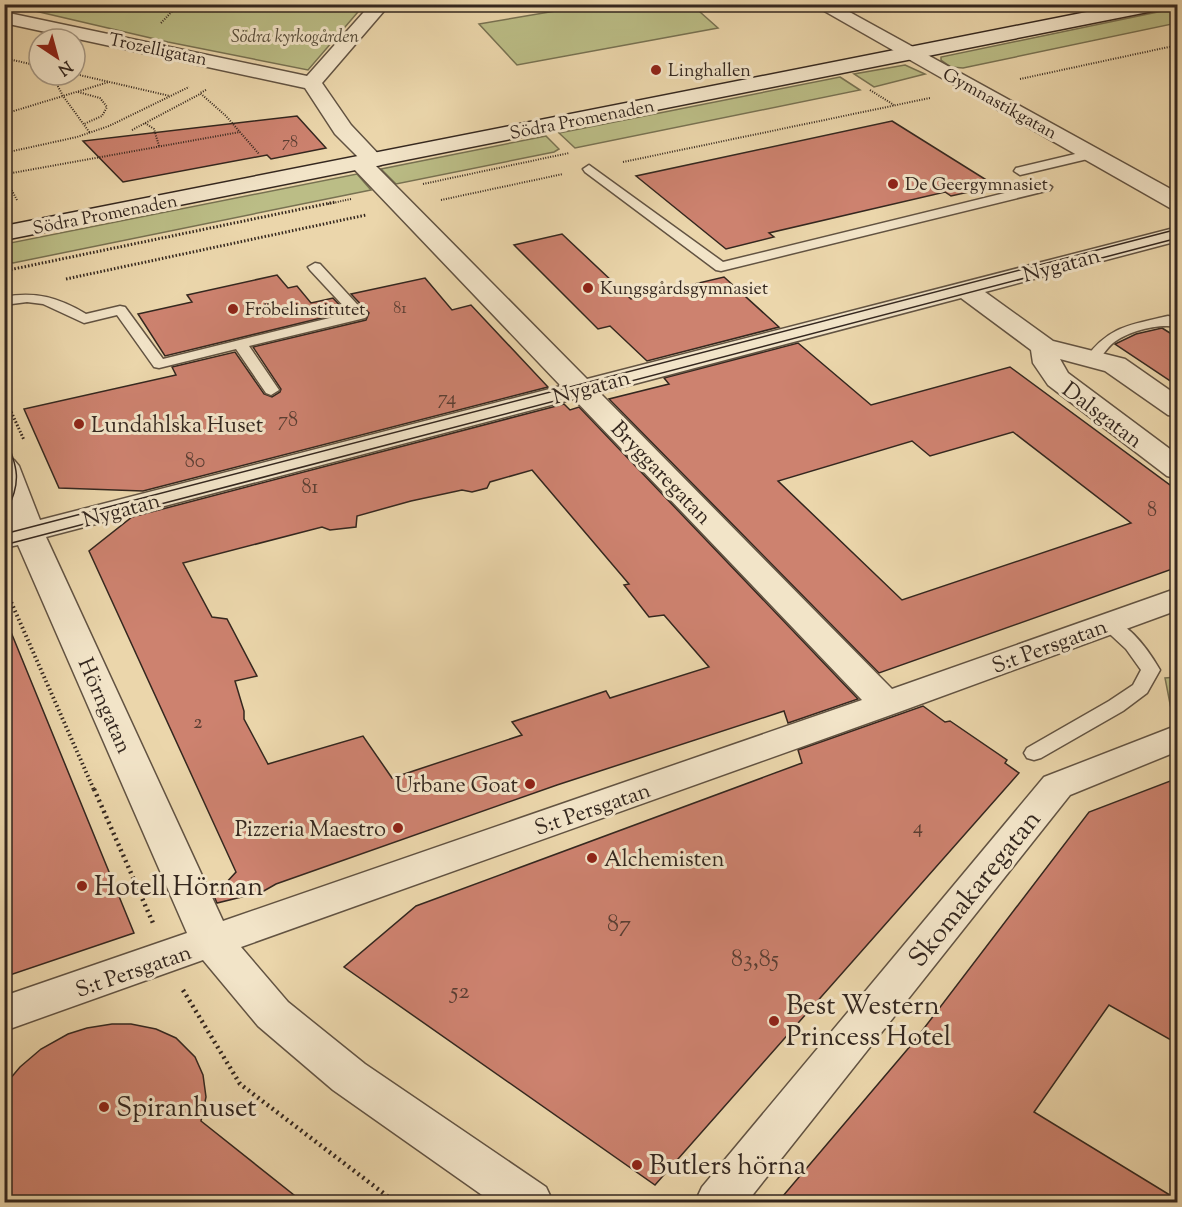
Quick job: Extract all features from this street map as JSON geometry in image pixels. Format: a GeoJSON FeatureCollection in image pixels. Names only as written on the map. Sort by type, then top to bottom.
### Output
{"type":"FeatureCollection","features":[{"type":"Feature","properties":{"kind":"street"},"geometry":{"type":"LineString","coordinates":[[312,83],[381,4]]}},
{"type":"Feature","properties":{"kind":"street","name":"Gymnastikgatan"},"geometry":{"type":"LineString","coordinates":[[821,4],[1178,202]]}},
{"type":"Feature","properties":{"kind":"street","name":"Södra Promenaden"},"geometry":{"type":"LineString","coordinates":[[4,233],[1158,4]]}},
{"type":"Feature","properties":{"kind":"street","name":"Trozelligatan"},"geometry":{"type":"LineString","coordinates":[[4,17],[312,83]]}},
{"type":"Feature","properties":{"kind":"street","name":"Bryggaregatan"},"geometry":{"type":"LineString","coordinates":[[312,83],[367,162],[581,389],[886,704]]}},
{"type":"Feature","properties":{"kind":"street","name":"Nygatan"},"geometry":{"type":"LineString","coordinates":[[16,536],[1178,234]]}},
{"type":"Feature","properties":{"kind":"street","name":"Dalsgatan"},"geometry":{"type":"LineString","coordinates":[[965,289],[1044,347],[1115,365],[1178,409]]}},
{"type":"Feature","properties":{"kind":"street","name":"Dalsgatan"},"geometry":{"type":"LineString","coordinates":[[1044,347],[1047,363],[1058,379],[1178,470]]}},
{"type":"Feature","properties":{"kind":"street","name":"Hörngatan"},"geometry":{"type":"LineString","coordinates":[[4,466],[16,536],[212,942],[273,1014],[349,1077],[529,1203]]}},
{"type":"Feature","properties":{"kind":"street","name":"S:t Persgatan"},"geometry":{"type":"LineString","coordinates":[[4,1014],[886,704],[1178,598]]}},
{"type":"Feature","properties":{"kind":"street","name":"Skomakaregatan"},"geometry":{"type":"LineString","coordinates":[[719,1203],[1057,786],[1178,737]]}},
{"type":"Feature","properties":{"kind":"lane"},"geometry":{"type":"LineString","coordinates":[[1020,171],[1092,154]]}},
{"type":"Feature","properties":{"kind":"lane"},"geometry":{"type":"LineString","coordinates":[[588,169],[721,267],[1046,188]]}},
{"type":"Feature","properties":{"kind":"lane"},"geometry":{"type":"LineString","coordinates":[[4,301],[27,296],[54,301],[84,320],[120,310],[159,364],[360,315],[315,267]]}},
{"type":"Feature","properties":{"kind":"lane"},"geometry":{"type":"LineString","coordinates":[[1092,359],[1108,340],[1131,329],[1168,320],[1178,323]]}},
{"type":"Feature","properties":{"kind":"lane"},"geometry":{"type":"LineString","coordinates":[[240,344],[271,390]]}},
{"type":"Feature","properties":{"kind":"lane"},"geometry":{"type":"LineString","coordinates":[[1034,753],[1116,706],[1140,689],[1151,670],[1133,645],[1108,624]]}},
{"type":"Feature","properties":{"kind":"path"},"geometry":{"type":"LineString","coordinates":[[158,27],[179,4]]}},
{"type":"Feature","properties":{"kind":"path"},"geometry":{"type":"LineString","coordinates":[[4,58],[27,63]]}},
{"type":"Feature","properties":{"kind":"path"},"geometry":{"type":"LineString","coordinates":[[4,153],[44,146],[90,133],[171,96],[87,77]]}},
{"type":"Feature","properties":{"kind":"path"},"geometry":{"type":"LineString","coordinates":[[4,114],[109,82]]}},
{"type":"Feature","properties":{"kind":"path"},"geometry":{"type":"LineString","coordinates":[[58,87],[90,133]]}},
{"type":"Feature","properties":{"kind":"path"},"geometry":{"type":"LineString","coordinates":[[132,130],[209,88]]}},
{"type":"Feature","properties":{"kind":"path"},"geometry":{"type":"LineString","coordinates":[[77,92],[100,98],[106,107],[102,117],[84,124]]}},
{"type":"Feature","properties":{"kind":"path"},"geometry":{"type":"LineString","coordinates":[[200,93],[240,132],[264,162]]}},
{"type":"Feature","properties":{"kind":"path"},"geometry":{"type":"LineString","coordinates":[[144,123],[154,129],[159,146]]}},
{"type":"Feature","properties":{"kind":"path"},"geometry":{"type":"LineString","coordinates":[[20,207],[5,178],[12,173],[240,132]]}},
{"type":"Feature","properties":{"kind":"path"},"geometry":{"type":"LineString","coordinates":[[4,586],[167,957],[187,997],[240,1084],[395,1203]]}},
{"type":"Feature","properties":{"kind":"green space","name":"Södra kyrkogården"},"geometry":{"type":"Polygon","coordinates":[[[5,4],[364,5],[308,70],[168,42],[5,4]]]}},
{"type":"Feature","properties":{"kind":"green space"},"geometry":{"type":"Polygon","coordinates":[[[691,4],[718,28],[517,65],[479,24],[591,5],[691,4]]]}},
{"type":"Feature","properties":{"kind":"green space"},"geometry":{"type":"Polygon","coordinates":[[[1177,8],[1177,23],[963,68],[951,67],[941,60],[941,57],[1177,8]]]}},
{"type":"Feature","properties":{"kind":"green space"},"geometry":{"type":"Polygon","coordinates":[[[905,65],[925,74],[874,87],[854,74],[905,65]]]}},
{"type":"Feature","properties":{"kind":"green space"},"geometry":{"type":"Polygon","coordinates":[[[840,77],[860,90],[575,148],[559,133],[840,77]]]}},
{"type":"Feature","properties":{"kind":"green space"},"geometry":{"type":"Polygon","coordinates":[[[546,136],[559,149],[554,152],[396,184],[381,169],[546,136]]]}},
{"type":"Feature","properties":{"kind":"green space"},"geometry":{"type":"Polygon","coordinates":[[[357,174],[371,190],[13,263],[5,260],[5,244],[357,174]]]}},
{"type":"Feature","properties":{"kind":"green space"},"geometry":{"type":"Polygon","coordinates":[[[1177,677],[1177,712],[1172,714],[1165,678],[1177,677]]]}},
{"type":"Feature","properties":{"kind":"building"},"geometry":{"type":"Polygon","coordinates":[[[297,116],[326,148],[271,159],[267,155],[123,182],[83,141],[297,116]]]}},
{"type":"Feature","properties":{"kind":"building","name":"De Geergymnasiet"},"geometry":{"type":"Polygon","coordinates":[[[892,121],[996,186],[951,196],[945,192],[769,233],[774,237],[726,249],[636,176],[892,121]]]}},
{"type":"Feature","properties":{"kind":"building","name":"Kungsgårdsgymnasiet"},"geometry":{"type":"Polygon","coordinates":[[[562,234],[631,299],[724,277],[779,327],[647,361],[610,326],[598,329],[514,245],[562,234]]]}},
{"type":"Feature","properties":{"kind":"building","name":"Fröbelinstitutet"},"geometry":{"type":"Polygon","coordinates":[[[277,275],[288,288],[297,286],[311,303],[333,298],[346,312],[165,356],[138,314],[192,302],[187,295],[277,275]]]}},
{"type":"Feature","properties":{"kind":"building"},"geometry":{"type":"Polygon","coordinates":[[[425,278],[452,310],[471,305],[548,387],[143,491],[59,488],[24,409],[176,375],[172,367],[235,352],[264,394],[272,397],[281,389],[253,347],[366,320],[369,313],[351,294],[425,278]]]}},
{"type":"Feature","properties":{"kind":"building"},"geometry":{"type":"Polygon","coordinates":[[[1162,328],[1178,338],[1178,386],[1115,344],[1136,334],[1162,328]]]}},
{"type":"Feature","properties":{"kind":"building"},"geometry":{"type":"Polygon","coordinates":[[[798,343],[871,405],[1010,367],[1178,491],[1178,567],[879,673],[609,399],[669,384],[664,378],[798,343]],[[1013,432],[930,456],[912,441],[778,481],[902,600],[1131,523],[1013,432]]]}},
{"type":"Feature","properties":{"kind":"building"},"geometry":{"type":"Polygon","coordinates":[[[564,404],[570,410],[579,407],[858,699],[788,723],[784,711],[557,785],[276,884],[262,892],[217,903],[214,896],[236,872],[89,551],[132,517],[564,404]],[[532,470],[490,482],[487,488],[472,492],[462,490],[357,516],[356,527],[330,530],[322,527],[183,563],[212,617],[227,619],[257,676],[235,681],[244,711],[244,719],[268,764],[363,736],[392,778],[522,735],[512,722],[606,691],[610,698],[709,667],[664,615],[649,617],[624,585],[629,584],[532,470]]]}},
{"type":"Feature","properties":{"kind":"building"},"geometry":{"type":"Polygon","coordinates":[[[4,615],[134,933],[4,977],[4,891],[10,889],[4,862],[4,615]]]}},
{"type":"Feature","properties":{"kind":"building"},"geometry":{"type":"Polygon","coordinates":[[[923,706],[945,722],[950,721],[1007,760],[1005,763],[1019,773],[655,1185],[344,967],[416,906],[802,763],[798,750],[923,706]]]}},
{"type":"Feature","properties":{"kind":"building"},"geometry":{"type":"Polygon","coordinates":[[[1178,778],[1178,1044],[1109,1005],[1034,1112],[1178,1200],[1178,1203],[777,1203],[912,1044],[1089,812],[1178,778]]]}},
{"type":"Feature","properties":{"kind":"building","name":"Spiranhuset"},"geometry":{"type":"Polygon","coordinates":[[[112,1024],[131,1024],[156,1029],[176,1038],[195,1057],[203,1075],[206,1097],[201,1121],[304,1203],[4,1203],[4,1086],[20,1067],[41,1049],[68,1034],[112,1024]]]}},
{"type":"Feature","properties":{"kind":"tram line"},"geometry":{"type":"LineString","coordinates":[[4,534],[1178,229]]}},
{"type":"Feature","properties":{"kind":"tram line"},"geometry":{"type":"LineString","coordinates":[[4,545],[1178,238]]}},
{"type":"Feature","properties":{"kind":"tram line"},"geometry":{"type":"LineString","coordinates":[[4,434],[13,456],[16,475],[14,493],[4,515]]}},
{"type":"Feature","properties":{"kind":"place","name":"Linghallen"},"geometry":{"type":"Point","coordinates":[656,70]}},
{"type":"Feature","properties":{"kind":"place","name":"De Geergymnasiet"},"geometry":{"type":"Point","coordinates":[893,184]}},
{"type":"Feature","properties":{"kind":"place","name":"Kungsgårdsgymnasiet"},"geometry":{"type":"Point","coordinates":[588,288]}},
{"type":"Feature","properties":{"kind":"place","name":"Fröbelinstitutet"},"geometry":{"type":"Point","coordinates":[233,309]}},
{"type":"Feature","properties":{"kind":"place","name":"Lundahlska Huset"},"geometry":{"type":"Point","coordinates":[79,424]}},
{"type":"Feature","properties":{"kind":"place","name":"Urbane Goat"},"geometry":{"type":"Point","coordinates":[530,784]}},
{"type":"Feature","properties":{"kind":"place","name":"Pizzeria Maestro"},"geometry":{"type":"Point","coordinates":[398,828]}},
{"type":"Feature","properties":{"kind":"place","name":"Alchemisten"},"geometry":{"type":"Point","coordinates":[592,858]}},
{"type":"Feature","properties":{"kind":"place","name":"Hotell Hörnan"},"geometry":{"type":"Point","coordinates":[82,886]}},
{"type":"Feature","properties":{"kind":"place","name":"Best Western Princess Hotel"},"geometry":{"type":"Point","coordinates":[774,1021]}},
{"type":"Feature","properties":{"kind":"place","name":"Spiranhuset"},"geometry":{"type":"Point","coordinates":[104,1107]}},
{"type":"Feature","properties":{"kind":"place","name":"Butlers hörna"},"geometry":{"type":"Point","coordinates":[637,1165]}}]}
